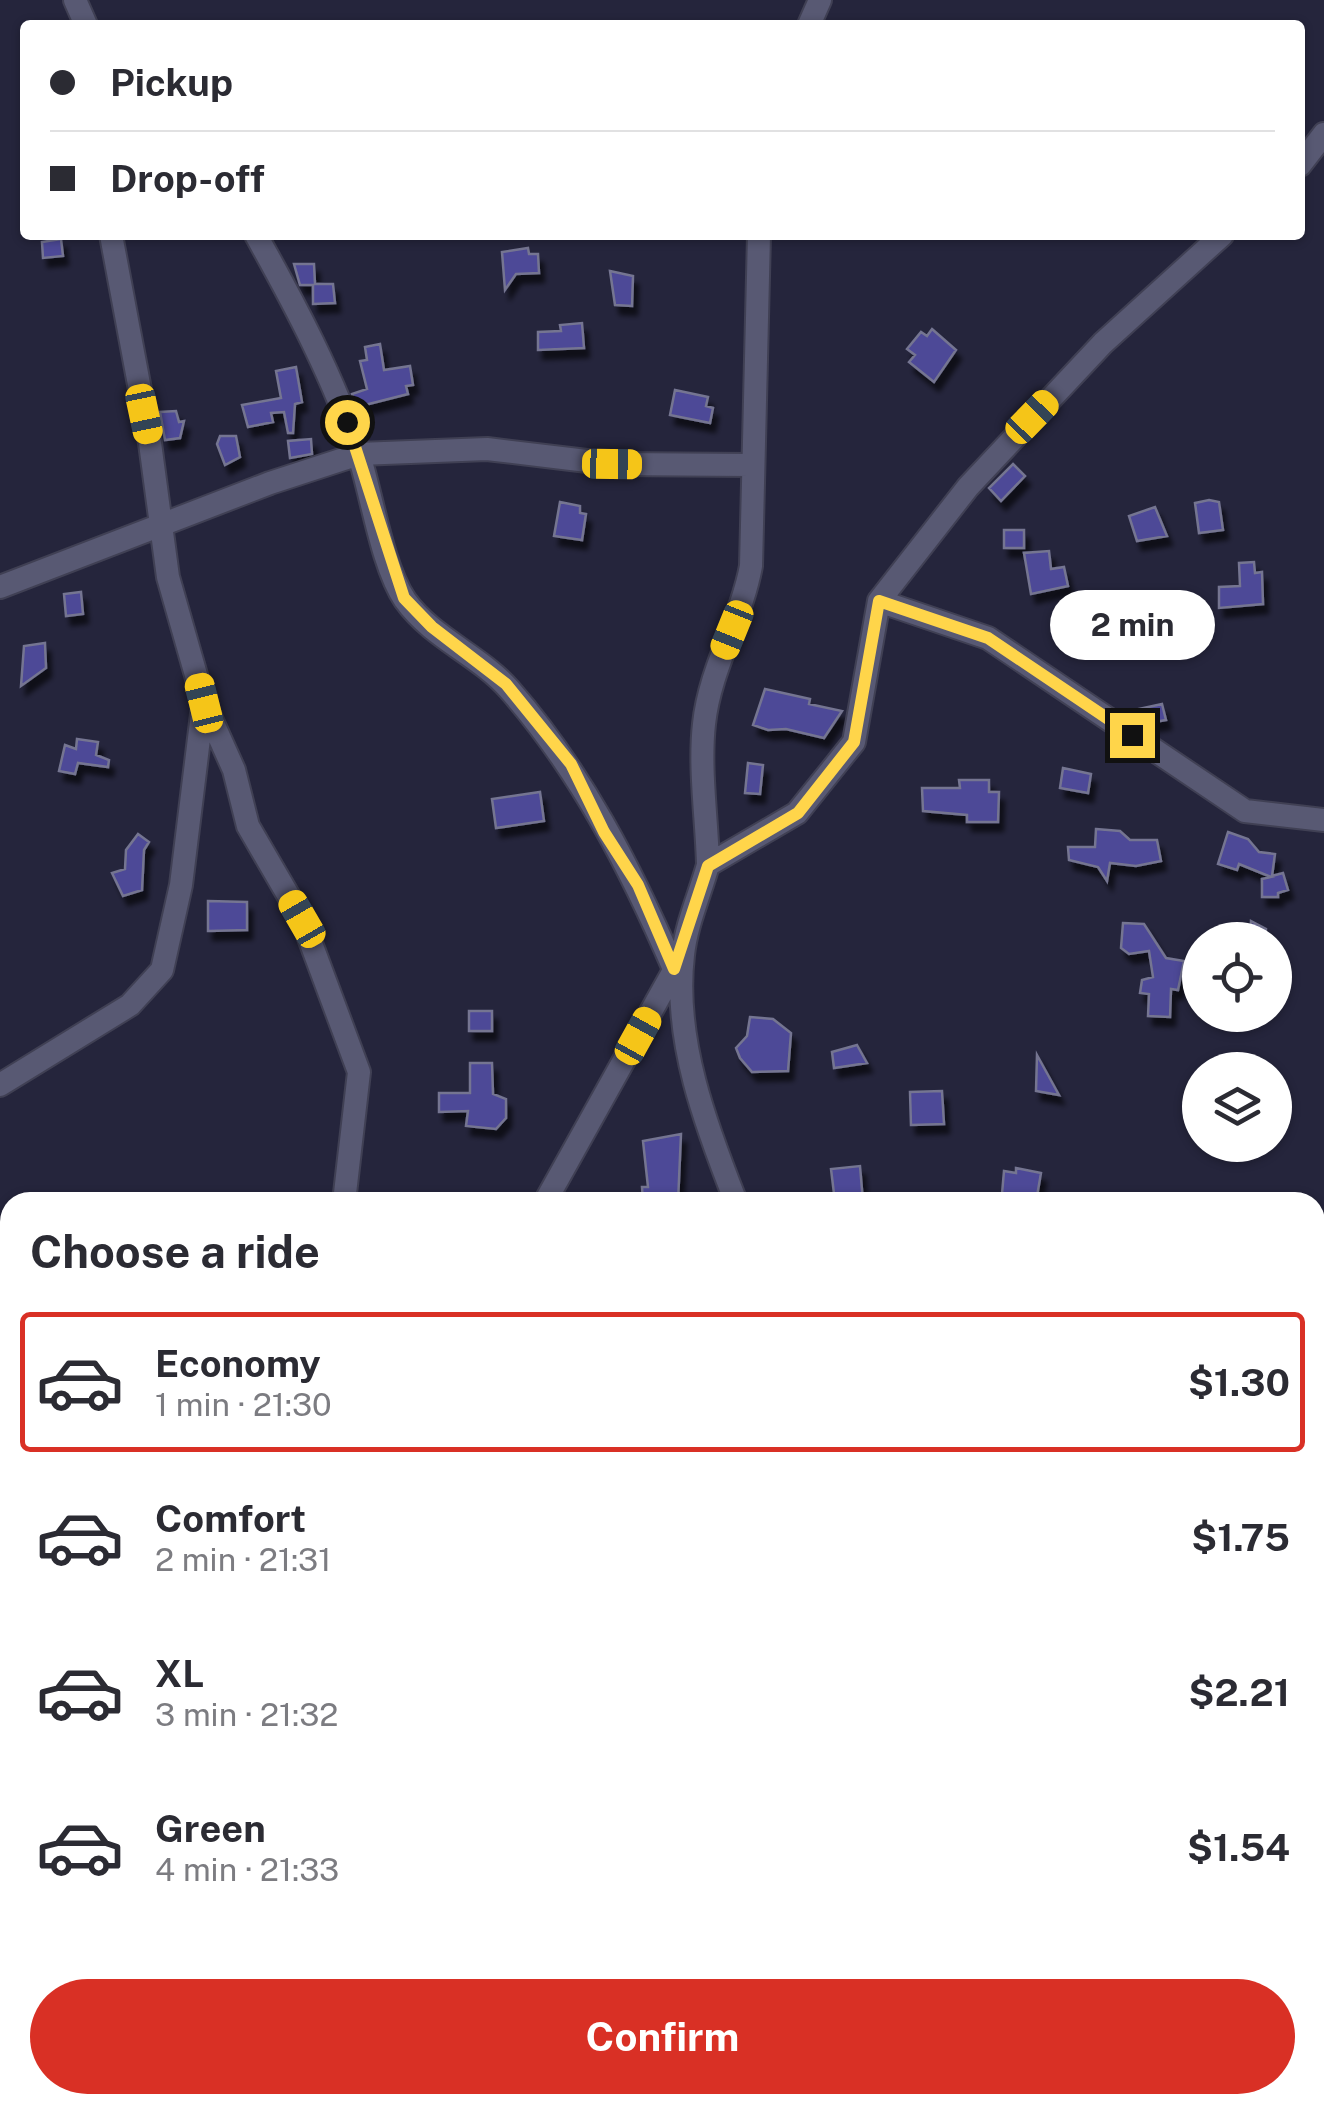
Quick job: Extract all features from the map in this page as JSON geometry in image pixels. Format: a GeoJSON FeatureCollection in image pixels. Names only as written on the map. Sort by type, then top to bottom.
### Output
{"type":"FeatureCollection","features":[{"type":"Feature","properties":{"kind":"street"},"geometry":{"type":"LineString","coordinates":[[1305,159],[1324,134]]}},
{"type":"Feature","properties":{"kind":"street"},"geometry":{"type":"LineString","coordinates":[[112,240],[168,577],[204,703],[234,770],[248,826],[302,919],[355,1058],[357,1110],[345,1192]]}},
{"type":"Feature","properties":{"kind":"street"},"geometry":{"type":"LineString","coordinates":[[259,240],[335,388],[404,598],[432,627],[506,684],[571,764],[598,820],[679,961],[684,1028],[708,1128],[732,1192]]}},
{"type":"Feature","properties":{"kind":"street"},"geometry":{"type":"LineString","coordinates":[[551,1192],[679,961],[708,866],[704,724],[719,662],[746,598],[752,566],[751,465],[759,240]]}},
{"type":"Feature","properties":{"kind":"street"},"geometry":{"type":"LineString","coordinates":[[708,866],[798,813],[854,742],[879,601],[968,487],[1104,343],[1217,240]]}},
{"type":"Feature","properties":{"kind":"street"},"geometry":{"type":"LineString","coordinates":[[0,587],[359,454],[487,449],[612,464],[751,465]]}},
{"type":"Feature","properties":{"kind":"street"},"geometry":{"type":"LineString","coordinates":[[879,601],[988,638],[1246,810],[1324,820]]}},
{"type":"Feature","properties":{"kind":"street"},"geometry":{"type":"LineString","coordinates":[[0,1085],[130,1005],[162,970],[181,885],[204,703]]}},
{"type":"Feature","properties":{"kind":"building"},"geometry":{"type":"Polygon","coordinates":[[[61,240],[63,256],[43,258],[42,242],[61,240]]]}},
{"type":"Feature","properties":{"kind":"building"},"geometry":{"type":"Polygon","coordinates":[[[528,248],[529,254],[538,254],[539,273],[516,274],[505,290],[502,252],[528,248]]]}},
{"type":"Feature","properties":{"kind":"building"},"geometry":{"type":"Polygon","coordinates":[[[294,264],[314,264],[315,284],[333,284],[335,303],[313,304],[313,285],[300,285],[294,264]]]}},
{"type":"Feature","properties":{"kind":"building"},"geometry":{"type":"Polygon","coordinates":[[[610,271],[633,276],[632,306],[615,305],[610,271]]]}},
{"type":"Feature","properties":{"kind":"building"},"geometry":{"type":"Polygon","coordinates":[[[582,323],[584,348],[538,350],[538,332],[561,331],[560,325],[582,323]]]}},
{"type":"Feature","properties":{"kind":"building"},"geometry":{"type":"Polygon","coordinates":[[[932,329],[956,350],[934,382],[909,362],[915,355],[907,349],[921,332],[927,336],[932,329]]]}},
{"type":"Feature","properties":{"kind":"building"},"geometry":{"type":"Polygon","coordinates":[[[380,344],[384,370],[410,366],[413,385],[406,386],[408,394],[357,407],[352,394],[367,389],[360,361],[367,360],[365,347],[380,344]]]}},
{"type":"Feature","properties":{"kind":"building"},"geometry":{"type":"Polygon","coordinates":[[[296,367],[302,402],[295,404],[293,433],[288,433],[284,412],[271,413],[273,422],[248,427],[242,405],[281,398],[276,371],[296,367]]]}},
{"type":"Feature","properties":{"kind":"building"},"geometry":{"type":"Polygon","coordinates":[[[675,390],[708,397],[706,406],[713,408],[710,423],[670,415],[675,390]]]}},
{"type":"Feature","properties":{"kind":"building"},"geometry":{"type":"Polygon","coordinates":[[[176,411],[179,422],[184,421],[180,438],[165,440],[160,412],[176,411]]]}},
{"type":"Feature","properties":{"kind":"building"},"geometry":{"type":"Polygon","coordinates":[[[220,436],[236,436],[240,457],[225,465],[217,444],[220,436]]]}},
{"type":"Feature","properties":{"kind":"building"},"geometry":{"type":"Polygon","coordinates":[[[311,439],[312,454],[290,458],[288,441],[311,439]]]}},
{"type":"Feature","properties":{"kind":"building"},"geometry":{"type":"Polygon","coordinates":[[[1013,464],[1025,476],[1001,501],[989,488],[1013,464]]]}},
{"type":"Feature","properties":{"kind":"building"},"geometry":{"type":"Polygon","coordinates":[[[560,502],[580,506],[580,513],[586,514],[582,540],[554,536],[560,502]]]}},
{"type":"Feature","properties":{"kind":"building"},"geometry":{"type":"Polygon","coordinates":[[[1219,502],[1223,530],[1199,533],[1195,503],[1219,502]]]}},
{"type":"Feature","properties":{"kind":"building"},"geometry":{"type":"Polygon","coordinates":[[[1155,507],[1167,536],[1137,541],[1129,516],[1155,507]]]}},
{"type":"Feature","properties":{"kind":"building"},"geometry":{"type":"Polygon","coordinates":[[[1004,530],[1024,530],[1024,548],[1004,548],[1004,530]]]}},
{"type":"Feature","properties":{"kind":"building"},"geometry":{"type":"Polygon","coordinates":[[[1049,551],[1051,569],[1064,567],[1068,586],[1031,594],[1024,553],[1049,551]]]}},
{"type":"Feature","properties":{"kind":"building"},"geometry":{"type":"Polygon","coordinates":[[[1254,562],[1255,573],[1262,572],[1263,604],[1219,608],[1219,587],[1240,586],[1239,563],[1254,562]]]}},
{"type":"Feature","properties":{"kind":"building"},"geometry":{"type":"Polygon","coordinates":[[[81,592],[83,614],[66,616],[64,594],[81,592]]]}},
{"type":"Feature","properties":{"kind":"building"},"geometry":{"type":"Polygon","coordinates":[[[45,643],[46,668],[21,686],[24,646],[45,643]]]}},
{"type":"Feature","properties":{"kind":"building"},"geometry":{"type":"Polygon","coordinates":[[[765,689],[842,711],[824,738],[786,729],[768,730],[753,725],[765,689]]]}},
{"type":"Feature","properties":{"kind":"building"},"geometry":{"type":"Polygon","coordinates":[[[1162,704],[1166,720],[1143,724],[1139,709],[1162,704]]]}},
{"type":"Feature","properties":{"kind":"building"},"geometry":{"type":"Polygon","coordinates":[[[77,739],[98,742],[96,755],[109,760],[108,767],[78,763],[75,774],[59,771],[65,745],[76,749],[77,739]]]}},
{"type":"Feature","properties":{"kind":"building"},"geometry":{"type":"Polygon","coordinates":[[[748,763],[763,765],[760,794],[745,793],[748,763]]]}},
{"type":"Feature","properties":{"kind":"building"},"geometry":{"type":"Polygon","coordinates":[[[1063,768],[1091,774],[1088,793],[1060,788],[1063,768]]]}},
{"type":"Feature","properties":{"kind":"building"},"geometry":{"type":"Polygon","coordinates":[[[959,780],[989,780],[989,792],[999,792],[998,822],[967,822],[967,815],[923,811],[922,788],[960,788],[959,780]]]}},
{"type":"Feature","properties":{"kind":"building"},"geometry":{"type":"Polygon","coordinates":[[[540,792],[544,821],[496,828],[492,799],[540,792]]]}},
{"type":"Feature","properties":{"kind":"building"},"geometry":{"type":"Polygon","coordinates":[[[1096,829],[1120,831],[1130,840],[1157,840],[1161,861],[1136,866],[1110,863],[1107,881],[1098,867],[1069,860],[1068,847],[1095,847],[1096,829]]]}},
{"type":"Feature","properties":{"kind":"building"},"geometry":{"type":"Polygon","coordinates":[[[1228,832],[1248,839],[1259,852],[1275,854],[1272,876],[1283,873],[1288,890],[1278,893],[1278,897],[1262,897],[1262,879],[1271,877],[1239,864],[1237,870],[1218,864],[1228,832]]]}},
{"type":"Feature","properties":{"kind":"building"},"geometry":{"type":"Polygon","coordinates":[[[138,834],[149,842],[144,850],[142,890],[123,896],[112,873],[125,869],[126,850],[138,834]]]}},
{"type":"Feature","properties":{"kind":"building"},"geometry":{"type":"Polygon","coordinates":[[[208,901],[247,902],[247,930],[208,931],[208,901]]]}},
{"type":"Feature","properties":{"kind":"building"},"geometry":{"type":"Polygon","coordinates":[[[1123,923],[1144,924],[1166,958],[1182,961],[1178,990],[1171,989],[1170,1017],[1148,1016],[1149,994],[1140,993],[1142,980],[1153,977],[1149,951],[1129,954],[1121,948],[1123,923]]]}},
{"type":"Feature","properties":{"kind":"building"},"geometry":{"type":"Polygon","coordinates":[[[469,1011],[492,1011],[492,1031],[469,1031],[469,1011]]]}},
{"type":"Feature","properties":{"kind":"building"},"geometry":{"type":"Polygon","coordinates":[[[750,1017],[773,1019],[791,1033],[788,1071],[752,1072],[740,1058],[736,1048],[747,1036],[750,1017]]]}},
{"type":"Feature","properties":{"kind":"building"},"geometry":{"type":"Polygon","coordinates":[[[857,1045],[867,1063],[834,1068],[832,1052],[857,1045]]]}},
{"type":"Feature","properties":{"kind":"building"},"geometry":{"type":"Polygon","coordinates":[[[1037,1055],[1059,1095],[1036,1091],[1037,1055]]]}},
{"type":"Feature","properties":{"kind":"building"},"geometry":{"type":"Polygon","coordinates":[[[470,1063],[492,1063],[493,1094],[506,1099],[506,1118],[496,1129],[466,1126],[468,1111],[439,1112],[439,1093],[470,1093],[470,1063]]]}},
{"type":"Feature","properties":{"kind":"building"},"geometry":{"type":"Polygon","coordinates":[[[942,1091],[944,1124],[911,1125],[910,1092],[942,1091]]]}},
{"type":"Feature","properties":{"kind":"building"},"geometry":{"type":"Polygon","coordinates":[[[681,1134],[678,1192],[642,1192],[642,1187],[648,1187],[643,1141],[681,1134]]]}},
{"type":"Feature","properties":{"kind":"building"},"geometry":{"type":"Polygon","coordinates":[[[860,1166],[862,1192],[834,1192],[831,1169],[860,1166]]]}},
{"type":"Feature","properties":{"kind":"building"},"geometry":{"type":"Polygon","coordinates":[[[1016,1168],[1041,1173],[1038,1192],[1002,1192],[1004,1171],[1016,1173],[1016,1168]]]}},
{"type":"Feature","properties":{"kind":"route"},"geometry":{"type":"LineString","coordinates":[[347,422],[404,598],[432,627],[506,684],[571,764],[584,796],[638,885],[674,969],[683,954],[708,866],[798,813],[854,742],[879,601],[966,627],[988,638],[1132,735]]}}]}
